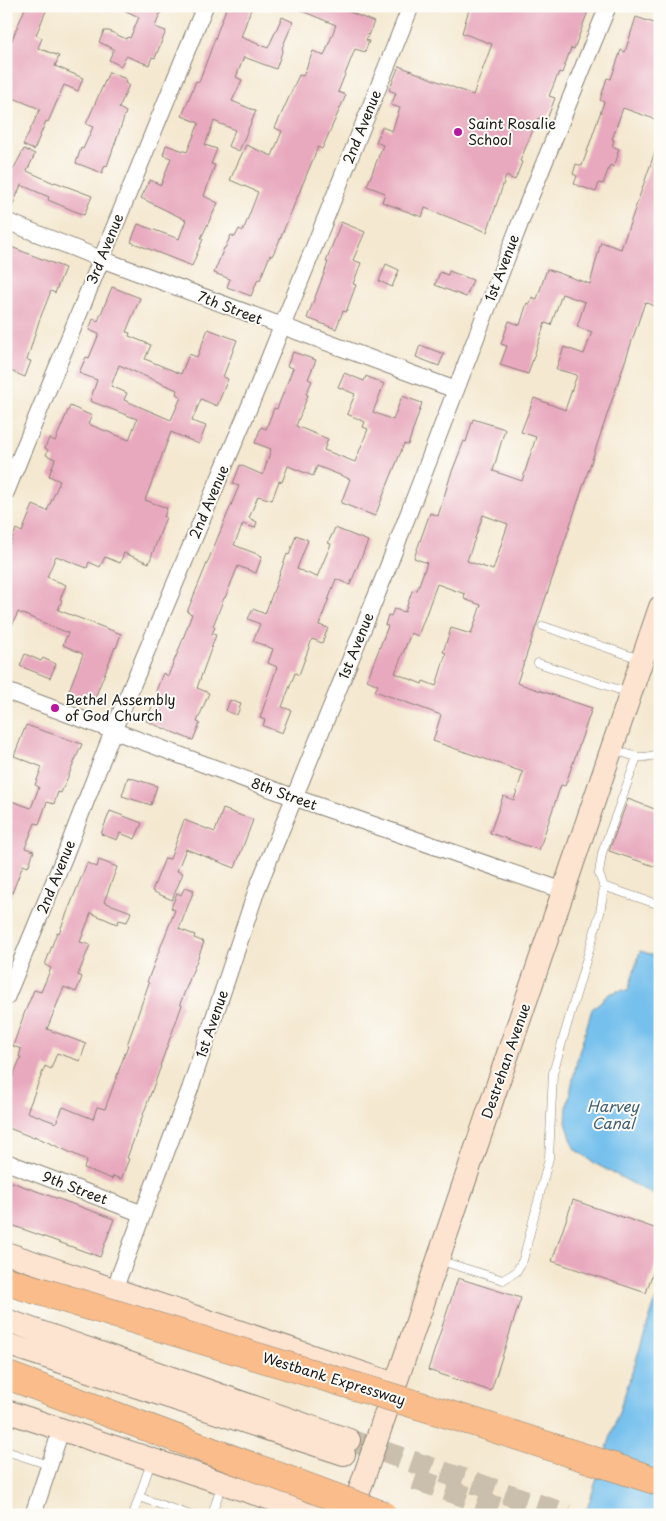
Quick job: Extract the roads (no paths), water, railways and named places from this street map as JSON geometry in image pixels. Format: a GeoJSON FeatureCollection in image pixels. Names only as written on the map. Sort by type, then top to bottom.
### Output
{"type":"FeatureCollection","features":[{"type":"Feature","properties":{"kind":"highway","name":"Westbank Expressway"},"geometry":{"type":"LineString","coordinates":[[6,1282],[468,1420],[660,1482]]}},
{"type":"Feature","properties":{"kind":"highway"},"geometry":{"type":"LineString","coordinates":[[6,1375],[383,1515]]}},
{"type":"Feature","properties":{"kind":"main road","name":"Destrehan Avenue"},"geometry":{"type":"LineString","coordinates":[[351,1515],[660,608]]}},
{"type":"Feature","properties":{"kind":"main road","name":"Westbank Expressway"},"geometry":{"type":"LineString","coordinates":[[6,1253],[395,1384]]}},
{"type":"Feature","properties":{"kind":"main road"},"geometry":{"type":"LineString","coordinates":[[6,1320],[346,1447],[6,1344]]}},
{"type":"Feature","properties":{"kind":"main road"},"geometry":{"type":"LineString","coordinates":[[6,1411],[319,1515]]}},
{"type":"Feature","properties":{"kind":"street","name":"3rd Avenue"},"geometry":{"type":"LineString","coordinates":[[6,492],[204,6]]}},
{"type":"Feature","properties":{"kind":"street","name":"2nd Avenue"},"geometry":{"type":"LineString","coordinates":[[6,998],[65,855],[113,731],[282,327],[411,6]]}},
{"type":"Feature","properties":{"kind":"street","name":"1st Avenue"},"geometry":{"type":"LineString","coordinates":[[114,1290],[190,1089],[257,889],[386,572],[525,210],[608,6]]}},
{"type":"Feature","properties":{"kind":"street","name":"7th Street"},"geometry":{"type":"LineString","coordinates":[[6,221],[101,260],[456,390]]}},
{"type":"Feature","properties":{"kind":"street","name":"8th Street"},"geometry":{"type":"LineString","coordinates":[[6,691],[293,798],[564,891]]}},
{"type":"Feature","properties":{"kind":"street","name":"9th Street"},"geometry":{"type":"LineString","coordinates":[[6,1162],[143,1214]]}},
{"type":"Feature","properties":{"kind":"street"},"geometry":{"type":"LineString","coordinates":[[33,1515],[61,1430]]}},
{"type":"Feature","properties":{"kind":"lane"},"geometry":{"type":"LineString","coordinates":[[543,626],[642,660]]}},
{"type":"Feature","properties":{"kind":"lane"},"geometry":{"type":"LineString","coordinates":[[538,663],[631,693]]}},
{"type":"Feature","properties":{"kind":"lane"},"geometry":{"type":"LineString","coordinates":[[612,748],[645,758],[660,753]]}},
{"type":"Feature","properties":{"kind":"lane"},"geometry":{"type":"LineString","coordinates":[[438,1260],[503,1280],[516,1272],[523,1260],[549,1158],[553,1073],[600,913],[603,886],[599,874],[602,853],[637,757]]}},
{"type":"Feature","properties":{"kind":"lane"},"geometry":{"type":"LineString","coordinates":[[603,886],[660,905]]}},
{"type":"Feature","properties":{"kind":"lane"},"geometry":{"type":"LineString","coordinates":[[6,1451],[49,1465]]}},
{"type":"Feature","properties":{"kind":"lane"},"geometry":{"type":"LineString","coordinates":[[133,1515],[152,1460]]}},
{"type":"Feature","properties":{"kind":"lane"},"geometry":{"type":"LineString","coordinates":[[212,1515],[222,1483]]}},
{"type":"Feature","properties":{"kind":"lane"},"geometry":{"type":"LineString","coordinates":[[139,1497],[190,1515]]}},
{"type":"Feature","properties":{"kind":"water","name":"Harvey Canal"},"geometry":{"type":"Polygon","coordinates":[[[640,951],[660,957],[660,1198],[596,1164],[574,1148],[566,1122],[567,1107],[578,1056],[592,1009],[609,994],[621,990],[628,991],[640,951]]]}},
{"type":"Feature","properties":{"kind":"water"},"geometry":{"type":"Polygon","coordinates":[[[660,1287],[660,1515],[585,1515],[660,1287]]]}},
{"type":"Feature","properties":{"kind":"tunnel"},"geometry":{"type":"LineString","coordinates":[[349,1440],[568,1515]]}},
{"type":"Feature","properties":{"kind":"tunnel"},"geometry":{"type":"LineString","coordinates":[[415,1479],[519,1515]]}},
{"type":"Feature","properties":{"kind":"place","name":"Saint Rosalie School"},"geometry":{"type":"Point","coordinates":[458,132]}},
{"type":"Feature","properties":{"kind":"place","name":"Bethel Assembly of God Church"},"geometry":{"type":"Point","coordinates":[55,708]}}]}
